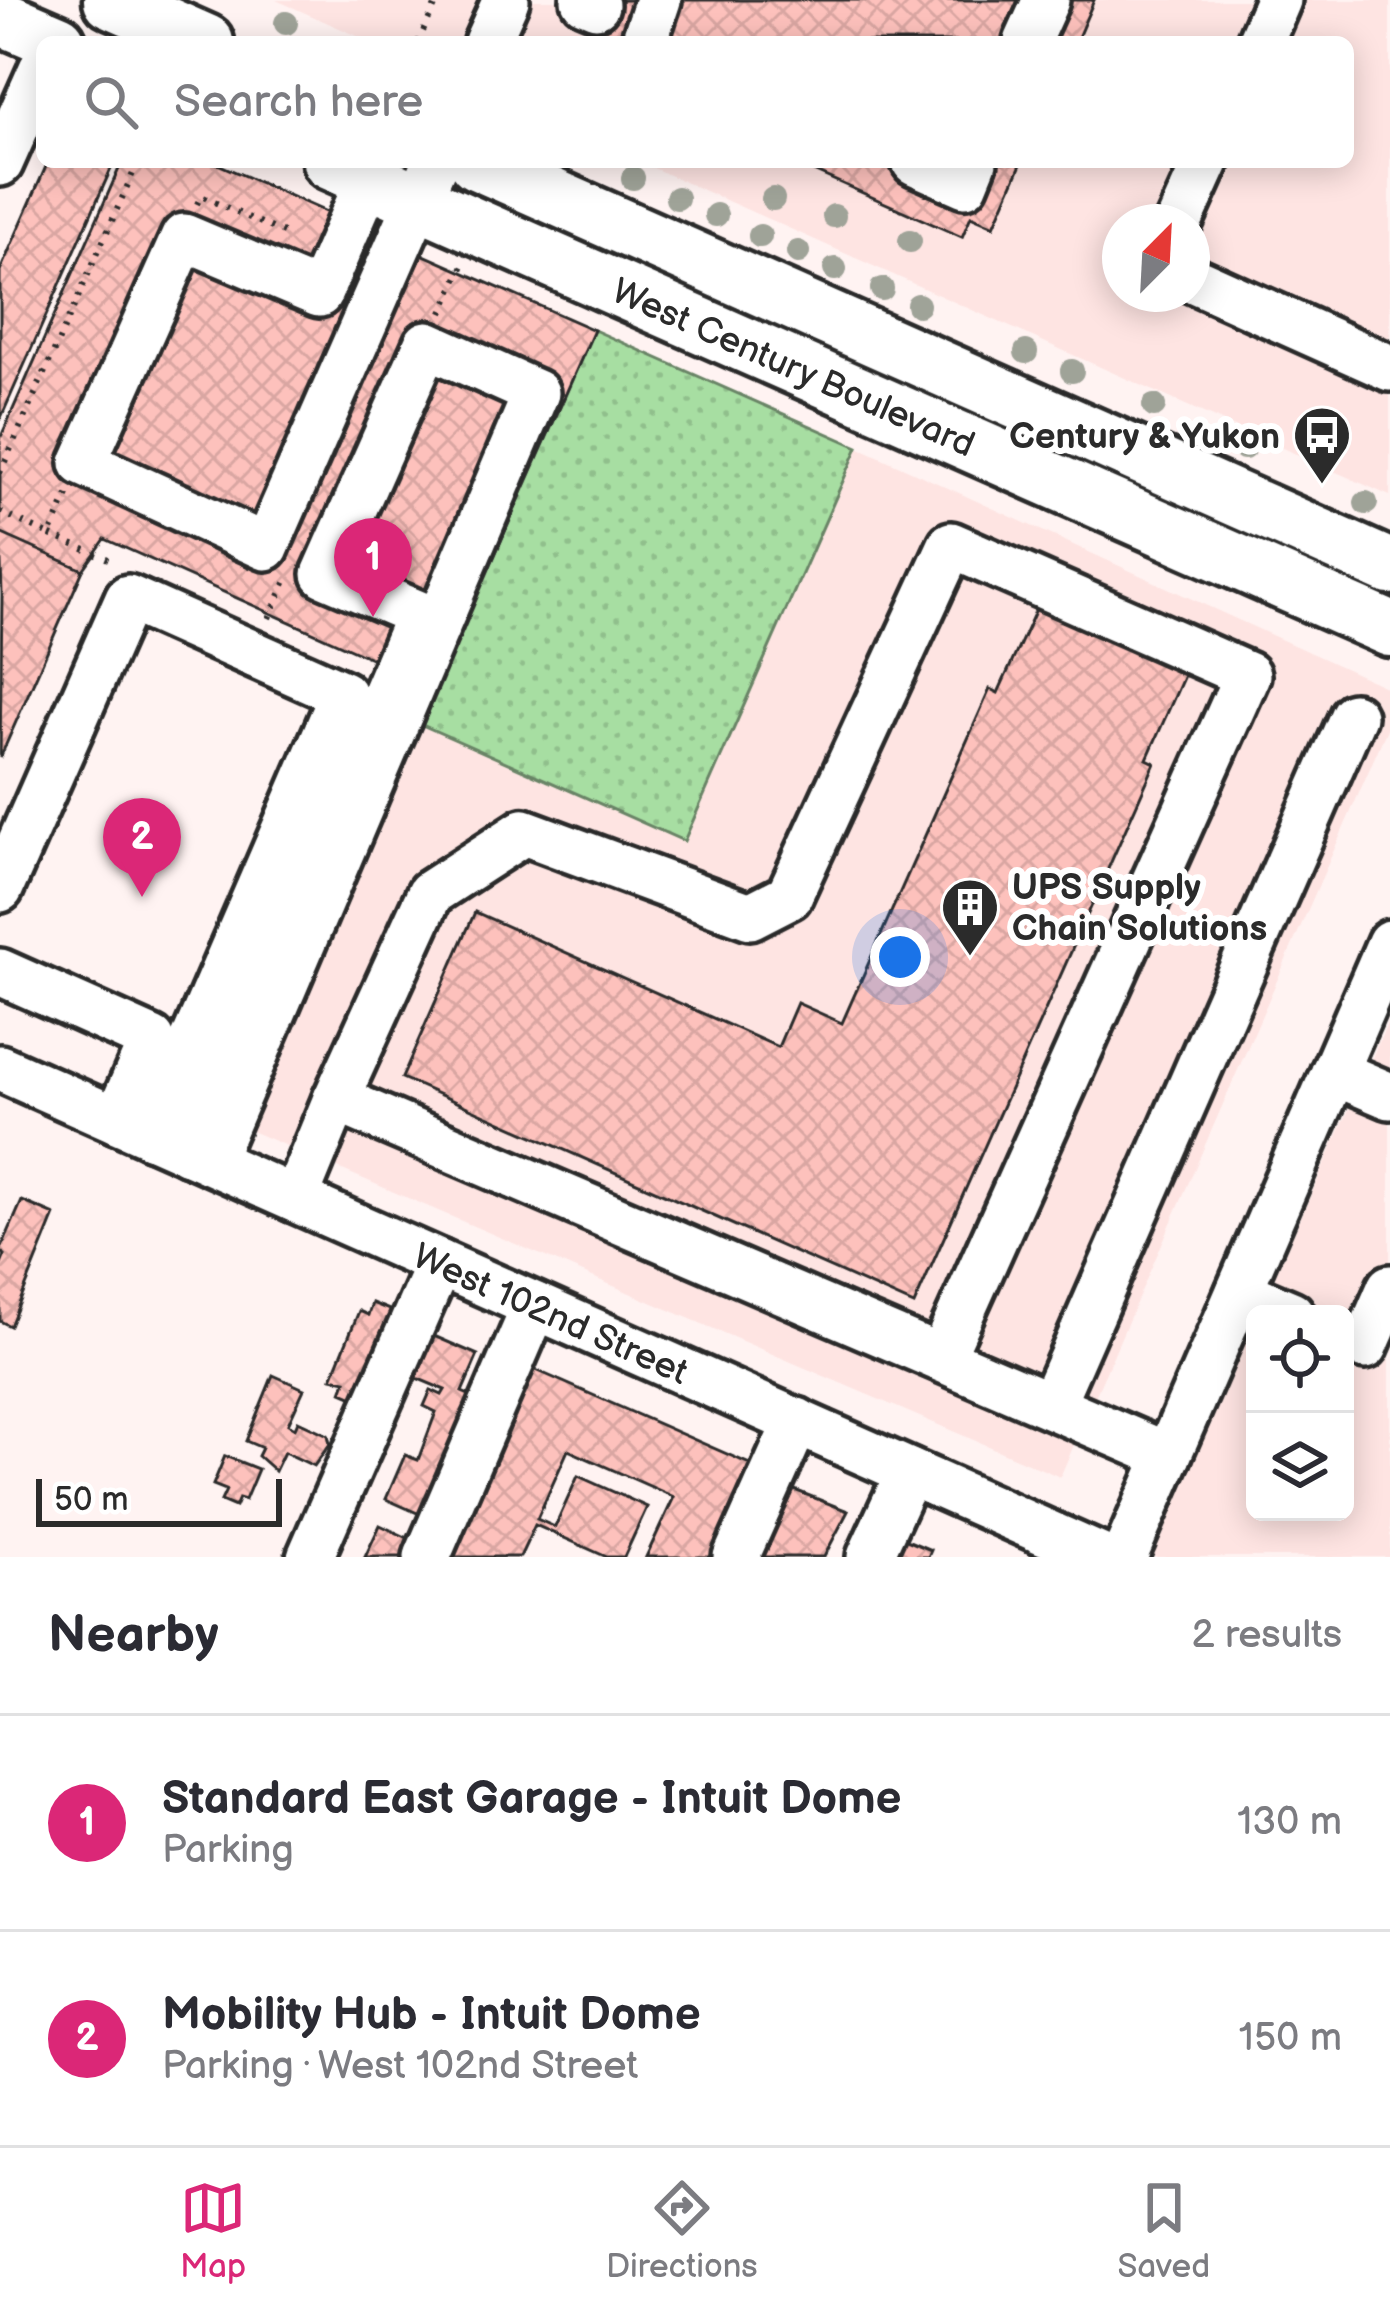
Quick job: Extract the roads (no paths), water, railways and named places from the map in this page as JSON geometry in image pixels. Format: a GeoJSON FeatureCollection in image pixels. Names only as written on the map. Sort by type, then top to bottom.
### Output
{"type":"FeatureCollection","features":[{"type":"Feature","properties":{"kind":"main road"},"geometry":{"type":"LineString","coordinates":[[111,0],[192,36]]}},
{"type":"Feature","properties":{"kind":"main road"},"geometry":{"type":"LineString","coordinates":[[0,16],[43,36]]}},
{"type":"Feature","properties":{"kind":"main road","name":"West Century Boulevard"},"geometry":{"type":"LineString","coordinates":[[490,168],[1390,567]]}},
{"type":"Feature","properties":{"kind":"main road","name":"West Century Boulevard"},"geometry":{"type":"LineString","coordinates":[[350,171],[426,182],[1390,629]]}},
{"type":"Feature","properties":{"kind":"street"},"geometry":{"type":"LineString","coordinates":[[490,36],[506,0]]}},
{"type":"Feature","properties":{"kind":"street"},"geometry":{"type":"LineString","coordinates":[[646,36],[658,0]]}},
{"type":"Feature","properties":{"kind":"street"},"geometry":{"type":"LineString","coordinates":[[1030,36],[1046,0]]}},
{"type":"Feature","properties":{"kind":"street"},"geometry":{"type":"LineString","coordinates":[[1263,36],[1278,0]]}},
{"type":"Feature","properties":{"kind":"street"},"geometry":{"type":"LineString","coordinates":[[0,163],[36,82]]}},
{"type":"Feature","properties":{"kind":"street"},"geometry":{"type":"LineString","coordinates":[[929,168],[965,184],[972,168]]}},
{"type":"Feature","properties":{"kind":"street"},"geometry":{"type":"LineString","coordinates":[[1187,204],[1203,168]]}},
{"type":"Feature","properties":{"kind":"street"},"geometry":{"type":"LineString","coordinates":[[350,171],[319,294],[184,236],[83,463],[266,547],[426,182]]}},
{"type":"Feature","properties":{"kind":"street"},"geometry":{"type":"LineString","coordinates":[[1210,287],[1390,368]]}},
{"type":"Feature","properties":{"kind":"street"},"geometry":{"type":"LineString","coordinates":[[427,344],[536,393],[167,1142],[418,614],[325,574],[427,344]]}},
{"type":"Feature","properties":{"kind":"street"},"geometry":{"type":"LineString","coordinates":[[295,1199],[430,893],[524,832],[750,916],[789,896],[951,545],[1247,675],[942,1356]]}},
{"type":"Feature","properties":{"kind":"street"},"geometry":{"type":"LineString","coordinates":[[0,889],[128,598],[344,694],[167,1142]]}},
{"type":"Feature","properties":{"kind":"street"},"geometry":{"type":"LineString","coordinates":[[1052,1403],[1353,716]]}},
{"type":"Feature","properties":{"kind":"street"},"geometry":{"type":"LineString","coordinates":[[1124,1557],[1390,943]]}},
{"type":"Feature","properties":{"kind":"street"},"geometry":{"type":"LineString","coordinates":[[0,972],[152,1040],[167,1142]]}},
{"type":"Feature","properties":{"kind":"street","name":"West 102nd Street"},"geometry":{"type":"LineString","coordinates":[[0,1068],[1101,1557]]}},
{"type":"Feature","properties":{"kind":"street"},"geometry":{"type":"LineString","coordinates":[[1334,1072],[1390,1096]]}},
{"type":"Feature","properties":{"kind":"street"},"geometry":{"type":"LineString","coordinates":[[336,1100],[1168,1456]]}},
{"type":"Feature","properties":{"kind":"street"},"geometry":{"type":"LineString","coordinates":[[310,1557],[439,1263]]}},
{"type":"Feature","properties":{"kind":"street"},"geometry":{"type":"LineString","coordinates":[[1366,1347],[1390,1288]]}},
{"type":"Feature","properties":{"kind":"street"},"geometry":{"type":"LineString","coordinates":[[1239,1292],[1270,1305]]}},
{"type":"Feature","properties":{"kind":"street"},"geometry":{"type":"LineString","coordinates":[[428,1557],[536,1306]]}},
{"type":"Feature","properties":{"kind":"street"},"geometry":{"type":"LineString","coordinates":[[736,1557],[797,1421]]}},
{"type":"Feature","properties":{"kind":"street"},"geometry":{"type":"LineString","coordinates":[[870,1557],[909,1472]]}},
{"type":"Feature","properties":{"kind":"place","name":"Century & Yukon"},"geometry":{"type":"Point","coordinates":[1322,486]}},
{"type":"Feature","properties":{"kind":"place","name":"Standard East Garage - Intuit Dome"},"geometry":{"type":"Point","coordinates":[373,617]}},
{"type":"Feature","properties":{"kind":"place","name":"Mobility Hub - Intuit Dome"},"geometry":{"type":"Point","coordinates":[142,897]}},
{"type":"Feature","properties":{"kind":"place","name":"UPS Supply Chain Solutions"},"geometry":{"type":"Point","coordinates":[970,958]}}]}
